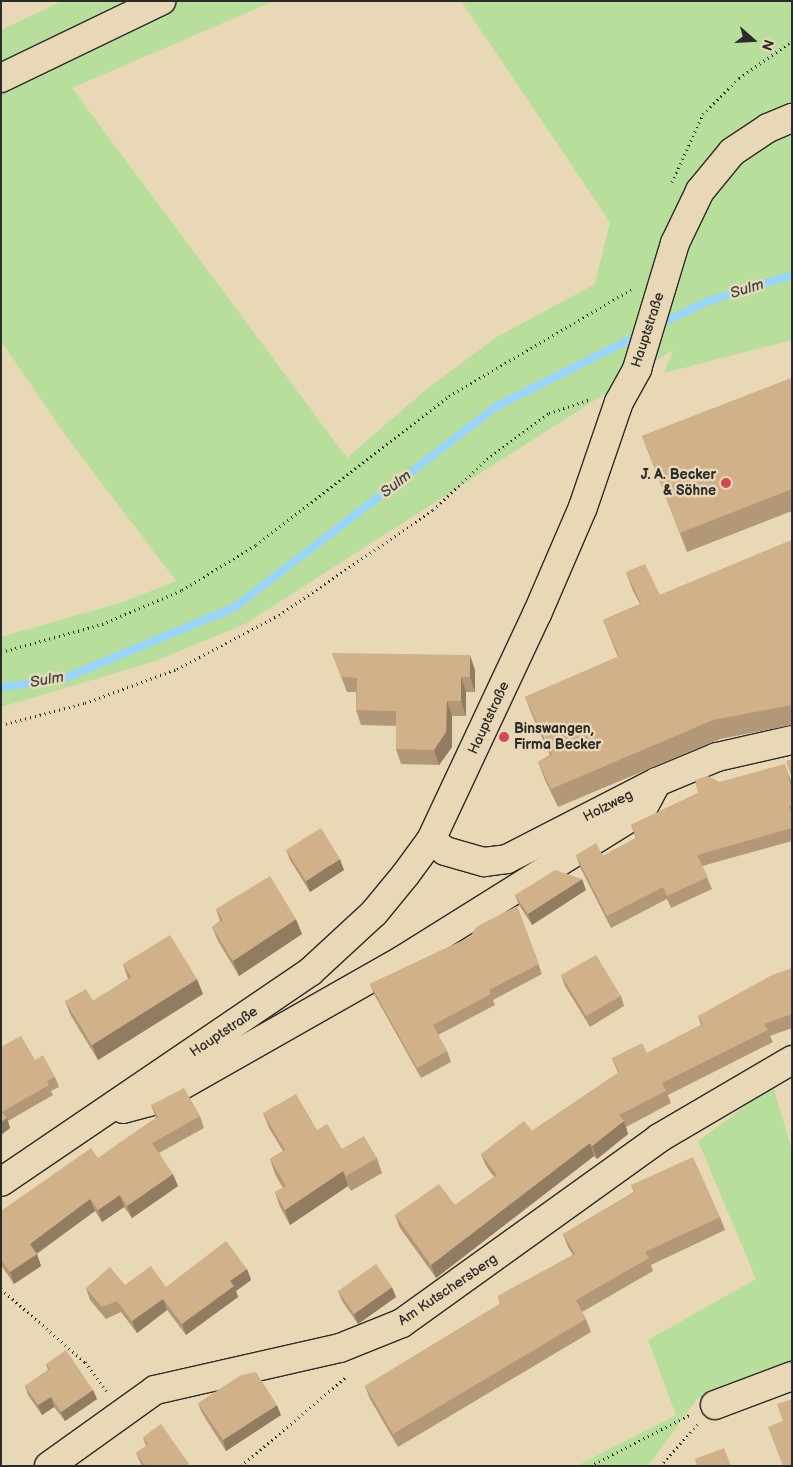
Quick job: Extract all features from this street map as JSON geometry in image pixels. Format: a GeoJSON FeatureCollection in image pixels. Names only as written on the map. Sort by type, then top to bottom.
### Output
{"type":"FeatureCollection","features":[{"type":"Feature","properties":{"kind":"street"},"geometry":{"type":"LineString","coordinates":[[1,78],[161,1]]}},
{"type":"Feature","properties":{"kind":"street","name":"Hauptstraße"},"geometry":{"type":"LineString","coordinates":[[1,1182],[109,1113],[310,972],[374,913],[431,840],[572,534],[619,402],[637,369],[675,243],[700,191],[732,152],[768,128],[792,118]]}},
{"type":"Feature","properties":{"kind":"street","name":"Holzweg"},"geometry":{"type":"LineString","coordinates":[[431,840],[445,851],[484,862],[507,859],[657,782],[718,757],[792,740]]}},
{"type":"Feature","properties":{"kind":"street"},"geometry":{"type":"LineString","coordinates":[[109,1113],[156,1100],[402,960],[642,810],[657,782]]}},
{"type":"Feature","properties":{"kind":"street","name":"Am Kutschersberg"},"geometry":{"type":"LineString","coordinates":[[49,1466],[155,1390],[340,1348],[402,1323],[659,1138],[792,1060]]}},
{"type":"Feature","properties":{"kind":"street"},"geometry":{"type":"LineString","coordinates":[[715,1405],[792,1376]]}},
{"type":"Feature","properties":{"kind":"path"},"geometry":{"type":"LineString","coordinates":[[1,652],[102,624],[182,590],[256,545],[449,396],[639,285]]}},
{"type":"Feature","properties":{"kind":"path"},"geometry":{"type":"LineString","coordinates":[[1,725],[85,703],[177,668],[280,615],[433,510],[487,459],[549,413],[585,399],[619,402]]}},
{"type":"Feature","properties":{"kind":"path"},"geometry":{"type":"LineString","coordinates":[[1,1289],[86,1362],[121,1413]]}},
{"type":"Feature","properties":{"kind":"path"},"geometry":{"type":"LineString","coordinates":[[241,1466],[354,1370]]}},
{"type":"Feature","properties":{"kind":"path"},"geometry":{"type":"LineString","coordinates":[[590,1466],[715,1405]]}},
{"type":"Feature","properties":{"kind":"path"},"geometry":{"type":"LineString","coordinates":[[660,1466],[715,1405]]}},
{"type":"Feature","properties":{"kind":"green space"},"geometry":{"type":"Polygon","coordinates":[[[62,1],[274,1],[72,88],[347,458],[423,392],[497,337],[595,284],[610,222],[461,1],[792,1],[792,340],[664,373],[673,350],[245,624],[153,662],[1,707],[1,637],[123,602],[176,581],[66,436],[1,341],[1,30],[62,1]]]}},
{"type":"Feature","properties":{"kind":"green space"},"geometry":{"type":"Polygon","coordinates":[[[773,1086],[792,1150],[792,1361],[697,1399],[648,1466],[577,1466],[676,1415],[648,1340],[756,1279],[698,1141],[773,1086]]]}},
{"type":"Feature","properties":{"kind":"building","name":"J. A. Becker & Söhne"},"geometry":{"type":"Polygon","coordinates":[[[792,378],[792,489],[680,533],[642,436],[792,378]]]}},
{"type":"Feature","properties":{"kind":"building"},"geometry":{"type":"Polygon","coordinates":[[[792,540],[792,705],[713,720],[551,789],[538,762],[552,755],[525,697],[619,656],[603,620],[641,604],[626,572],[645,564],[660,595],[792,540]]]}},
{"type":"Feature","properties":{"kind":"building"},"geometry":{"type":"Polygon","coordinates":[[[332,653],[470,655],[470,677],[461,677],[461,701],[447,701],[446,732],[434,750],[396,749],[396,711],[356,710],[357,678],[341,677],[332,653]]]}},
{"type":"Feature","properties":{"kind":"building"},"geometry":{"type":"Polygon","coordinates":[[[792,759],[792,779],[786,761],[792,759]]]}},
{"type":"Feature","properties":{"kind":"building"},"geometry":{"type":"Polygon","coordinates":[[[785,764],[792,789],[792,805],[789,806],[792,815],[792,828],[697,855],[708,877],[667,896],[663,887],[607,916],[576,855],[596,843],[603,856],[637,838],[631,825],[698,793],[695,780],[708,776],[719,782],[785,764]]]}},
{"type":"Feature","properties":{"kind":"building"},"geometry":{"type":"Polygon","coordinates":[[[321,828],[340,859],[306,881],[286,850],[321,828]]]}},
{"type":"Feature","properties":{"kind":"building"},"geometry":{"type":"Polygon","coordinates":[[[555,870],[582,879],[528,914],[515,895],[555,870]]]}},
{"type":"Feature","properties":{"kind":"building"},"geometry":{"type":"Polygon","coordinates":[[[270,876],[296,919],[233,961],[212,927],[223,920],[216,909],[270,876]]]}},
{"type":"Feature","properties":{"kind":"building"},"geometry":{"type":"Polygon","coordinates":[[[517,906],[539,964],[489,990],[491,994],[433,1025],[447,1051],[417,1068],[370,984],[470,937],[476,927],[517,906]]]}},
{"type":"Feature","properties":{"kind":"building"},"geometry":{"type":"Polygon","coordinates":[[[170,935],[197,979],[92,1045],[65,1001],[86,989],[93,1001],[131,977],[123,964],[170,935]]]}},
{"type":"Feature","properties":{"kind":"building"},"geometry":{"type":"Polygon","coordinates":[[[596,955],[621,996],[586,1016],[561,975],[596,955]]]}},
{"type":"Feature","properties":{"kind":"building"},"geometry":{"type":"Polygon","coordinates":[[[792,968],[792,1014],[764,1024],[768,1030],[662,1083],[666,1091],[619,1115],[624,1121],[592,1146],[590,1143],[431,1265],[395,1215],[439,1184],[455,1205],[497,1175],[481,1154],[524,1121],[532,1131],[619,1072],[612,1058],[642,1043],[647,1053],[703,1024],[698,1016],[772,975],[792,968]]]}},
{"type":"Feature","properties":{"kind":"building"},"geometry":{"type":"Polygon","coordinates":[[[21,1036],[35,1060],[43,1055],[55,1077],[47,1081],[49,1085],[2,1112],[7,1118],[1,1122],[1,1047],[21,1036]]]}},
{"type":"Feature","properties":{"kind":"building"},"geometry":{"type":"Polygon","coordinates":[[[184,1088],[200,1116],[152,1143],[173,1174],[127,1206],[120,1195],[98,1210],[90,1199],[30,1244],[37,1254],[10,1272],[1,1260],[1,1211],[91,1148],[98,1158],[158,1117],[151,1105],[184,1088]]]}},
{"type":"Feature","properties":{"kind":"building"},"geometry":{"type":"Polygon","coordinates":[[[296,1094],[317,1130],[327,1124],[342,1149],[364,1136],[377,1158],[346,1176],[343,1171],[285,1210],[275,1192],[286,1186],[270,1159],[285,1150],[263,1113],[296,1094]]]}},
{"type":"Feature","properties":{"kind":"building"},"geometry":{"type":"Polygon","coordinates":[[[693,1157],[720,1217],[645,1252],[649,1258],[576,1300],[586,1319],[393,1434],[365,1386],[501,1303],[498,1296],[575,1254],[563,1234],[635,1192],[631,1185],[693,1157]]]}},
{"type":"Feature","properties":{"kind":"building"},"geometry":{"type":"Polygon","coordinates":[[[226,1241],[247,1269],[230,1281],[234,1286],[182,1324],[163,1299],[132,1321],[117,1301],[102,1307],[86,1288],[110,1267],[125,1285],[151,1266],[166,1287],[226,1241]]]}},
{"type":"Feature","properties":{"kind":"building"},"geometry":{"type":"Polygon","coordinates":[[[376,1264],[392,1287],[354,1314],[338,1291],[376,1264]]]}},
{"type":"Feature","properties":{"kind":"building"},"geometry":{"type":"Polygon","coordinates":[[[66,1350],[93,1390],[61,1412],[51,1397],[38,1405],[25,1386],[50,1369],[46,1364],[66,1350]]]}},
{"type":"Feature","properties":{"kind":"building"},"geometry":{"type":"Polygon","coordinates":[[[256,1372],[277,1405],[223,1440],[198,1403],[241,1375],[256,1372]]]}},
{"type":"Feature","properties":{"kind":"building"},"geometry":{"type":"Polygon","coordinates":[[[792,1399],[792,1465],[783,1466],[768,1427],[783,1421],[777,1404],[792,1399]]]}},
{"type":"Feature","properties":{"kind":"building"},"geometry":{"type":"Polygon","coordinates":[[[161,1424],[189,1464],[186,1466],[145,1466],[136,1453],[148,1444],[143,1437],[161,1424]]]}},
{"type":"Feature","properties":{"kind":"building"},"geometry":{"type":"Polygon","coordinates":[[[724,1448],[731,1466],[697,1466],[695,1459],[724,1448]]]}},
{"type":"Feature","properties":{"kind":"waterway","name":"Sulm"},"geometry":{"type":"LineString","coordinates":[[658,325],[708,301],[792,275]]}},
{"type":"Feature","properties":{"kind":"waterway","name":"Sulm"},"geometry":{"type":"LineString","coordinates":[[1,687],[60,680],[235,607],[497,406],[641,334]]}},
{"type":"Feature","properties":{"kind":"place","name":"J. A. Becker & Söhne"},"geometry":{"type":"Point","coordinates":[726,483]}},
{"type":"Feature","properties":{"kind":"place","name":"Binswangen, Firma Becker"},"geometry":{"type":"Point","coordinates":[504,737]}}]}
